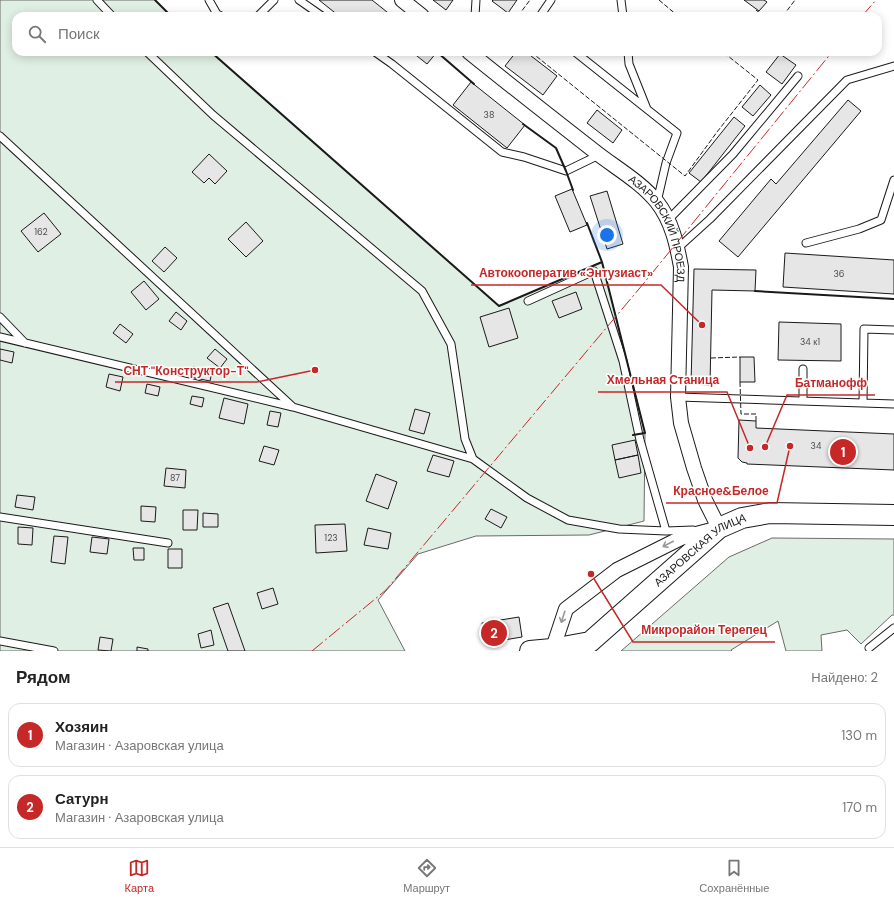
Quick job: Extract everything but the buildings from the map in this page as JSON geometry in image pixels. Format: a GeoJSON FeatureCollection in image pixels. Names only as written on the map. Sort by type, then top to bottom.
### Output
{"type":"FeatureCollection","features":[{"type":"Feature","properties":{"kind":"street"},"geometry":{"type":"LineString","coordinates":[[402,0],[417,12]]}},
{"type":"Feature","properties":{"kind":"street","name":"АЗАРОВСКИЙ ПРОЕЗД"},"geometry":{"type":"LineString","coordinates":[[474,56],[636,182],[657,202],[668,220],[678,248],[681,267],[678,397],[681,424],[705,500],[719,528]]}},
{"type":"Feature","properties":{"kind":"street","name":"АЗАРОВСКАЯ УЛИЦА"},"geometry":{"type":"LineString","coordinates":[[530,651],[552,650],[590,642],[719,528],[742,518],[770,513],[894,515]]}},
{"type":"Feature","properties":{"kind":"street"},"geometry":{"type":"LineString","coordinates":[[552,650],[566,609],[617,570],[681,538],[719,528]]}},
{"type":"Feature","properties":{"kind":"lane"},"geometry":{"type":"LineString","coordinates":[[97,0],[108,12]]}},
{"type":"Feature","properties":{"kind":"lane"},"geometry":{"type":"LineString","coordinates":[[209,0],[216,12]]}},
{"type":"Feature","properties":{"kind":"lane"},"geometry":{"type":"LineString","coordinates":[[262,12],[274,0]]}},
{"type":"Feature","properties":{"kind":"lane"},"geometry":{"type":"LineString","coordinates":[[298,0],[316,12]]}},
{"type":"Feature","properties":{"kind":"lane"},"geometry":{"type":"LineString","coordinates":[[475,12],[476,0]]}},
{"type":"Feature","properties":{"kind":"lane"},"geometry":{"type":"LineString","coordinates":[[543,12],[551,0]]}},
{"type":"Feature","properties":{"kind":"lane"},"geometry":{"type":"LineString","coordinates":[[621,0],[623,12]]}},
{"type":"Feature","properties":{"kind":"lane"},"geometry":{"type":"LineString","coordinates":[[151,56],[213,115],[422,292],[452,344],[465,439],[473,459]]}},
{"type":"Feature","properties":{"kind":"lane"},"geometry":{"type":"LineString","coordinates":[[381,56],[502,152],[524,157],[566,171],[599,154]]}},
{"type":"Feature","properties":{"kind":"lane"},"geometry":{"type":"LineString","coordinates":[[580,56],[677,134],[666,163],[657,202]]}},
{"type":"Feature","properties":{"kind":"lane"},"geometry":{"type":"LineString","coordinates":[[628,56],[629,64],[648,111]]}},
{"type":"Feature","properties":{"kind":"lane"},"geometry":{"type":"LineString","coordinates":[[678,248],[710,219],[847,80],[894,66]]}},
{"type":"Feature","properties":{"kind":"lane"},"geometry":{"type":"LineString","coordinates":[[668,220],[734,154],[798,76]]}},
{"type":"Feature","properties":{"kind":"lane"},"geometry":{"type":"LineString","coordinates":[[0,136],[294,408]]}},
{"type":"Feature","properties":{"kind":"lane"},"geometry":{"type":"LineString","coordinates":[[806,243],[859,229],[881,220],[894,180]]}},
{"type":"Feature","properties":{"kind":"lane"},"geometry":{"type":"LineString","coordinates":[[528,301],[594,271],[623,361],[640,440],[666,531]]}},
{"type":"Feature","properties":{"kind":"lane"},"geometry":{"type":"LineString","coordinates":[[0,317],[25,343]]}},
{"type":"Feature","properties":{"kind":"lane"},"geometry":{"type":"LineString","coordinates":[[863,403],[864,329],[894,330]]}},
{"type":"Feature","properties":{"kind":"lane"},"geometry":{"type":"LineString","coordinates":[[0,337],[294,408],[473,459],[527,498],[568,520],[619,530],[666,531],[719,528]]}},
{"type":"Feature","properties":{"kind":"lane"},"geometry":{"type":"LineString","coordinates":[[803,369],[803,401]]}},
{"type":"Feature","properties":{"kind":"lane"},"geometry":{"type":"LineString","coordinates":[[678,397],[894,404]]}},
{"type":"Feature","properties":{"kind":"lane"},"geometry":{"type":"LineString","coordinates":[[0,517],[168,543]]}},
{"type":"Feature","properties":{"kind":"lane"},"geometry":{"type":"LineString","coordinates":[[869,648],[894,628]]}},
{"type":"Feature","properties":{"kind":"lane"},"geometry":{"type":"LineString","coordinates":[[0,641],[54,651]]}},
{"type":"Feature","properties":{"kind":"green space"},"geometry":{"type":"Polygon","coordinates":[[[0,0],[155,0],[167,12],[12,12],[12,56],[216,56],[499,306],[602,262],[645,433],[644,521],[589,535],[476,536],[418,554],[378,600],[405,651],[0,651],[0,0]]]}},
{"type":"Feature","properties":{"kind":"green space"},"geometry":{"type":"Polygon","coordinates":[[[772,538],[894,539],[894,615],[892,615],[861,644],[847,630],[821,635],[822,651],[786,651],[778,621],[731,650],[732,651],[621,651],[729,557],[772,538]]]}},
{"type":"Feature","properties":{"kind":"fence"},"geometry":{"type":"LineString","coordinates":[[521,12],[530,0]]}},
{"type":"Feature","properties":{"kind":"fence"},"geometry":{"type":"LineString","coordinates":[[659,0],[673,12]]}},
{"type":"Feature","properties":{"kind":"fence"},"geometry":{"type":"LineString","coordinates":[[786,12],[795,0]]}},
{"type":"Feature","properties":{"kind":"fence"},"geometry":{"type":"LineString","coordinates":[[536,56],[685,176],[758,80],[728,56]]}},
{"type":"Feature","properties":{"kind":"fence"},"geometry":{"type":"LineString","coordinates":[[711,358],[740,357]]}},
{"type":"Feature","properties":{"kind":"fence"},"geometry":{"type":"LineString","coordinates":[[740,382],[741,414],[756,414],[756,421]]}},
{"type":"Feature","properties":{"kind":"wall"},"geometry":{"type":"LineString","coordinates":[[155,0],[167,12]]}},
{"type":"Feature","properties":{"kind":"wall"},"geometry":{"type":"LineString","coordinates":[[216,56],[499,306],[602,262],[587,223]]}},
{"type":"Feature","properties":{"kind":"wall"},"geometry":{"type":"LineString","coordinates":[[442,56],[474,84]]}},
{"type":"Feature","properties":{"kind":"wall"},"geometry":{"type":"LineString","coordinates":[[523,124],[556,148],[573,190]]}},
{"type":"Feature","properties":{"kind":"wall"},"geometry":{"type":"LineString","coordinates":[[602,262],[645,433],[633,435]]}},
{"type":"Feature","properties":{"kind":"wall"},"geometry":{"type":"LineString","coordinates":[[755,291],[894,299]]}},
{"type":"Feature","properties":{"kind":"power"},"geometry":{"type":"LineString","coordinates":[[866,12],[876,0]]}},
{"type":"Feature","properties":{"kind":"power"},"geometry":{"type":"LineString","coordinates":[[312,651],[386,590],[644,283],[829,56]]}},
{"type":"Feature","properties":{"kind":"place","name":"Автокооператив «Энтузиаст»"},"geometry":{"type":"Point","coordinates":[702,325]}},
{"type":"Feature","properties":{"kind":"place","name":"СНТ \"Конструктор-Т\""},"geometry":{"type":"Point","coordinates":[315,370]}},
{"type":"Feature","properties":{"kind":"place","name":"Красное&Белое"},"geometry":{"type":"Point","coordinates":[790,446]}},
{"type":"Feature","properties":{"kind":"place","name":"Батманофф"},"geometry":{"type":"Point","coordinates":[765,447]}},
{"type":"Feature","properties":{"kind":"place","name":"Хмельная Станица"},"geometry":{"type":"Point","coordinates":[750,448]}},
{"type":"Feature","properties":{"kind":"place","name":"Хозяин"},"geometry":{"type":"Point","coordinates":[843,452]}},
{"type":"Feature","properties":{"kind":"place","name":"Микрорайон Терепец"},"geometry":{"type":"Point","coordinates":[591,574]}},
{"type":"Feature","properties":{"kind":"place","name":"Сатурн"},"geometry":{"type":"Point","coordinates":[494,633]}}]}
